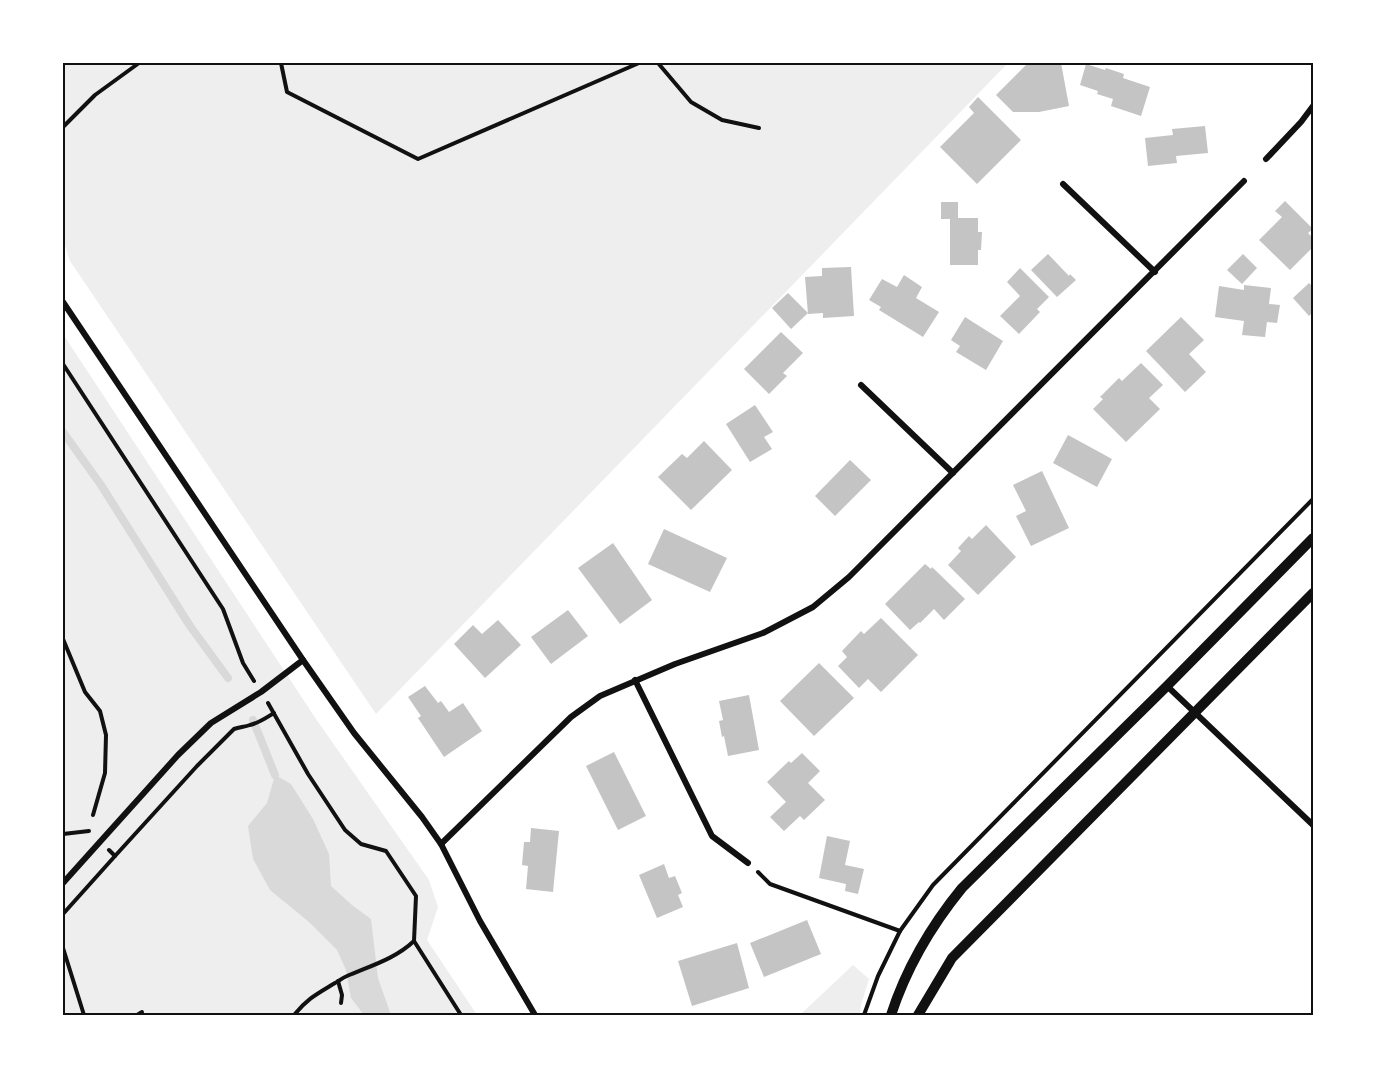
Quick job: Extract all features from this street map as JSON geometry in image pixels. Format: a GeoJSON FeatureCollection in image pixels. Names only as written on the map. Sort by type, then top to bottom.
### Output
{"type":"FeatureCollection","features":[{"type":"Feature","properties":{"kind":"street"},"geometry":{"type":"LineString","coordinates":[[1266,159],[1313,106]]}},
{"type":"Feature","properties":{"kind":"street"},"geometry":{"type":"LineString","coordinates":[[441,844],[571,717],[600,696],[675,664],[763,633],[813,606],[849,577],[1244,181]]}},
{"type":"Feature","properties":{"kind":"street"},"geometry":{"type":"LineString","coordinates":[[1063,184],[1155,272]]}},
{"type":"Feature","properties":{"kind":"street"},"geometry":{"type":"LineString","coordinates":[[63,302],[303,660],[354,733],[441,844],[480,921],[535,1015]]}},
{"type":"Feature","properties":{"kind":"street"},"geometry":{"type":"LineString","coordinates":[[861,385],[953,473]]}},
{"type":"Feature","properties":{"kind":"street"},"geometry":{"type":"LineString","coordinates":[[891,1015],[918,952],[943,911],[962,888],[1313,538]]}},
{"type":"Feature","properties":{"kind":"street"},"geometry":{"type":"LineString","coordinates":[[918,1015],[952,958],[1313,593]]}},
{"type":"Feature","properties":{"kind":"street"},"geometry":{"type":"LineString","coordinates":[[63,883],[178,755],[211,723],[261,692],[303,660]]}},
{"type":"Feature","properties":{"kind":"street"},"geometry":{"type":"LineString","coordinates":[[635,680],[712,836],[747,863]]}},
{"type":"Feature","properties":{"kind":"street"},"geometry":{"type":"LineString","coordinates":[[1167,686],[1313,825]]}},
{"type":"Feature","properties":{"kind":"path"},"geometry":{"type":"LineString","coordinates":[[63,127],[95,95],[139,63]]}},
{"type":"Feature","properties":{"kind":"path"},"geometry":{"type":"LineString","coordinates":[[280,63],[287,92],[418,159],[639,63]]}},
{"type":"Feature","properties":{"kind":"path"},"geometry":{"type":"LineString","coordinates":[[658,63],[691,102],[722,120],[759,128]]}},
{"type":"Feature","properties":{"kind":"path"},"geometry":{"type":"LineString","coordinates":[[864,1015],[878,976],[900,931],[933,885],[1313,498]]}},
{"type":"Feature","properties":{"kind":"path"},"geometry":{"type":"LineString","coordinates":[[63,639],[85,692],[100,711],[106,735],[105,773],[93,815]]}},
{"type":"Feature","properties":{"kind":"path"},"geometry":{"type":"LineString","coordinates":[[247,726],[262,721],[274,713]]}},
{"type":"Feature","properties":{"kind":"path"},"geometry":{"type":"LineString","coordinates":[[63,914],[116,856]]}},
{"type":"Feature","properties":{"kind":"path"},"geometry":{"type":"LineString","coordinates":[[747,863],[770,884],[900,931]]}},
{"type":"Feature","properties":{"kind":"path"},"geometry":{"type":"LineString","coordinates":[[294,1015],[303,1003],[316,993],[344,977],[404,950],[414,941]]}},
{"type":"Feature","properties":{"kind":"path"},"geometry":{"type":"LineString","coordinates":[[63,948],[84,1015]]}},
{"type":"Feature","properties":{"kind":"path"},"geometry":{"type":"LineString","coordinates":[[338,981],[342,996],[341,1003]]}},
{"type":"Feature","properties":{"kind":"path"},"geometry":{"type":"LineString","coordinates":[[138,1015],[142,1012]]}},
{"type":"Feature","properties":{"kind":"shaded area"},"geometry":{"type":"Polygon","coordinates":[[[63,63],[1008,63],[376,714],[70,261],[63,239],[63,63]]]}},
{"type":"Feature","properties":{"kind":"shaded area"},"geometry":{"type":"Polygon","coordinates":[[[63,334],[316,719],[429,880],[438,907],[427,940],[477,1015],[63,1015],[63,334]]]}},
{"type":"Feature","properties":{"kind":"shaded area"},"geometry":{"type":"Polygon","coordinates":[[[275,775],[291,784],[313,819],[329,854],[331,886],[371,919],[378,978],[391,1015],[364,1015],[351,998],[346,970],[337,950],[309,922],[270,890],[253,859],[248,826],[267,803],[275,775]]]}},
{"type":"Feature","properties":{"kind":"shaded area"},"geometry":{"type":"Polygon","coordinates":[[[853,965],[869,979],[860,1015],[800,1015],[853,965]]]}},
{"type":"Feature","properties":{"kind":"building"},"geometry":{"type":"Polygon","coordinates":[[[1028,63],[1061,63],[1069,106],[1039,112],[1013,112],[996,95],[1028,63]]]}},
{"type":"Feature","properties":{"kind":"building"},"geometry":{"type":"Polygon","coordinates":[[[1086,64],[1124,74],[1123,78],[1150,87],[1141,116],[1111,106],[1113,99],[1080,85],[1086,64]]]}},
{"type":"Feature","properties":{"kind":"building"},"geometry":{"type":"Polygon","coordinates":[[[978,97],[1021,140],[977,184],[940,147],[974,113],[969,107],[978,97]]]}},
{"type":"Feature","properties":{"kind":"building"},"geometry":{"type":"Polygon","coordinates":[[[1205,126],[1208,153],[1176,156],[1177,163],[1148,166],[1145,138],[1173,135],[1172,129],[1205,126]]]}},
{"type":"Feature","properties":{"kind":"building"},"geometry":{"type":"Polygon","coordinates":[[[1285,201],[1313,229],[1308,233],[1313,238],[1313,247],[1290,270],[1259,240],[1282,217],[1275,211],[1285,201]]]}},
{"type":"Feature","properties":{"kind":"building"},"geometry":{"type":"Polygon","coordinates":[[[941,202],[958,202],[958,218],[978,218],[978,232],[982,232],[981,250],[978,250],[978,265],[950,265],[950,219],[941,219],[941,202]]]}},
{"type":"Feature","properties":{"kind":"building"},"geometry":{"type":"Polygon","coordinates":[[[1048,254],[1069,276],[1070,274],[1076,280],[1057,297],[1031,270],[1048,254]]]}},
{"type":"Feature","properties":{"kind":"building"},"geometry":{"type":"Polygon","coordinates":[[[1243,254],[1257,268],[1242,284],[1227,270],[1243,254]]]}},
{"type":"Feature","properties":{"kind":"building"},"geometry":{"type":"Polygon","coordinates":[[[851,267],[854,316],[823,318],[823,313],[808,314],[805,277],[822,276],[822,268],[851,267]]]}},
{"type":"Feature","properties":{"kind":"building"},"geometry":{"type":"Polygon","coordinates":[[[1020,268],[1049,297],[1037,309],[1040,312],[1019,334],[1000,316],[1020,296],[1007,282],[1020,268]]]}},
{"type":"Feature","properties":{"kind":"building"},"geometry":{"type":"Polygon","coordinates":[[[904,275],[922,287],[916,298],[939,312],[923,337],[879,310],[881,307],[869,300],[882,279],[897,287],[904,275]]]}},
{"type":"Feature","properties":{"kind":"building"},"geometry":{"type":"Polygon","coordinates":[[[1309,283],[1313,287],[1313,312],[1309,316],[1293,298],[1309,283]]]}},
{"type":"Feature","properties":{"kind":"building"},"geometry":{"type":"Polygon","coordinates":[[[1244,285],[1271,288],[1269,304],[1280,305],[1277,323],[1267,322],[1265,337],[1242,335],[1244,321],[1215,317],[1219,286],[1244,290],[1244,285]]]}},
{"type":"Feature","properties":{"kind":"building"},"geometry":{"type":"Polygon","coordinates":[[[788,293],[808,313],[791,329],[772,308],[788,293]]]}},
{"type":"Feature","properties":{"kind":"building"},"geometry":{"type":"Polygon","coordinates":[[[965,317],[1003,341],[986,370],[956,352],[960,346],[951,340],[965,317]]]}},
{"type":"Feature","properties":{"kind":"building"},"geometry":{"type":"Polygon","coordinates":[[[1181,317],[1204,340],[1189,354],[1206,372],[1185,392],[1146,351],[1181,317]]]}},
{"type":"Feature","properties":{"kind":"building"},"geometry":{"type":"Polygon","coordinates":[[[781,332],[803,353],[783,373],[787,376],[769,394],[744,369],[781,332]]]}},
{"type":"Feature","properties":{"kind":"building"},"geometry":{"type":"Polygon","coordinates":[[[1141,363],[1163,385],[1149,398],[1160,409],[1126,442],[1093,409],[1103,399],[1100,397],[1119,378],[1122,381],[1141,363]]]}},
{"type":"Feature","properties":{"kind":"building"},"geometry":{"type":"Polygon","coordinates":[[[755,405],[773,432],[764,437],[772,449],[750,462],[726,424],[755,405]]]}},
{"type":"Feature","properties":{"kind":"building"},"geometry":{"type":"Polygon","coordinates":[[[1068,435],[1112,459],[1097,487],[1053,463],[1068,435]]]}},
{"type":"Feature","properties":{"kind":"building"},"geometry":{"type":"Polygon","coordinates":[[[704,441],[732,470],[691,510],[658,477],[682,454],[687,458],[704,441]]]}},
{"type":"Feature","properties":{"kind":"building"},"geometry":{"type":"Polygon","coordinates":[[[850,460],[871,480],[835,516],[815,496],[850,460]]]}},
{"type":"Feature","properties":{"kind":"building"},"geometry":{"type":"Polygon","coordinates":[[[1042,471],[1069,528],[1031,546],[1016,516],[1026,511],[1013,485],[1042,471]]]}},
{"type":"Feature","properties":{"kind":"building"},"geometry":{"type":"Polygon","coordinates":[[[986,525],[1016,557],[978,595],[948,565],[961,551],[958,548],[969,536],[972,539],[986,525]]]}},
{"type":"Feature","properties":{"kind":"building"},"geometry":{"type":"Polygon","coordinates":[[[664,529],[727,558],[710,592],[648,564],[664,529]]]}},
{"type":"Feature","properties":{"kind":"building"},"geometry":{"type":"Polygon","coordinates":[[[613,543],[652,600],[620,624],[578,568],[613,543]]]}},
{"type":"Feature","properties":{"kind":"building"},"geometry":{"type":"Polygon","coordinates":[[[925,564],[931,569],[932,567],[965,599],[944,620],[934,609],[910,630],[885,604],[925,564]]]}},
{"type":"Feature","properties":{"kind":"building"},"geometry":{"type":"Polygon","coordinates":[[[568,610],[588,636],[551,664],[531,637],[568,610]]]}},
{"type":"Feature","properties":{"kind":"building"},"geometry":{"type":"Polygon","coordinates":[[[881,618],[918,655],[881,692],[868,679],[859,688],[838,666],[847,657],[842,651],[861,631],[864,634],[881,618]]]}},
{"type":"Feature","properties":{"kind":"building"},"geometry":{"type":"Polygon","coordinates":[[[498,620],[521,645],[485,678],[454,644],[473,625],[482,634],[498,620]]]}},
{"type":"Feature","properties":{"kind":"building"},"geometry":{"type":"Polygon","coordinates":[[[819,663],[854,698],[814,736],[780,701],[819,663]]]}},
{"type":"Feature","properties":{"kind":"building"},"geometry":{"type":"Polygon","coordinates":[[[425,686],[438,703],[441,701],[449,712],[463,703],[482,731],[444,757],[418,718],[421,716],[408,697],[425,686]]]}},
{"type":"Feature","properties":{"kind":"building"},"geometry":{"type":"Polygon","coordinates":[[[749,695],[759,750],[728,756],[719,721],[723,720],[719,701],[749,695]]]}},
{"type":"Feature","properties":{"kind":"building"},"geometry":{"type":"Polygon","coordinates":[[[614,752],[646,816],[618,830],[586,766],[614,752]]]}},
{"type":"Feature","properties":{"kind":"building"},"geometry":{"type":"Polygon","coordinates":[[[802,753],[820,771],[808,783],[825,800],[804,820],[800,816],[784,831],[770,817],[786,802],[767,782],[789,761],[791,763],[802,753]]]}},
{"type":"Feature","properties":{"kind":"building"},"geometry":{"type":"Polygon","coordinates":[[[531,828],[559,831],[553,892],[526,889],[528,866],[522,865],[524,842],[530,842],[531,828]]]}},
{"type":"Feature","properties":{"kind":"building"},"geometry":{"type":"Polygon","coordinates":[[[827,836],[850,841],[845,865],[864,869],[858,894],[845,891],[846,884],[819,878],[827,836]]]}},
{"type":"Feature","properties":{"kind":"building"},"geometry":{"type":"Polygon","coordinates":[[[664,864],[669,878],[675,876],[682,893],[678,895],[683,907],[657,918],[639,875],[664,864]]]}},
{"type":"Feature","properties":{"kind":"building"},"geometry":{"type":"Polygon","coordinates":[[[807,920],[821,954],[764,977],[750,943],[807,920]]]}},
{"type":"Feature","properties":{"kind":"building"},"geometry":{"type":"Polygon","coordinates":[[[737,943],[749,988],[692,1006],[678,961],[737,943]]]}},
{"type":"Feature","properties":{"kind":"waterway"},"geometry":{"type":"LineString","coordinates":[[63,432],[101,485],[190,626],[228,678]]}},
{"type":"Feature","properties":{"kind":"waterway"},"geometry":{"type":"LineString","coordinates":[[253,720],[275,775]]}}]}
